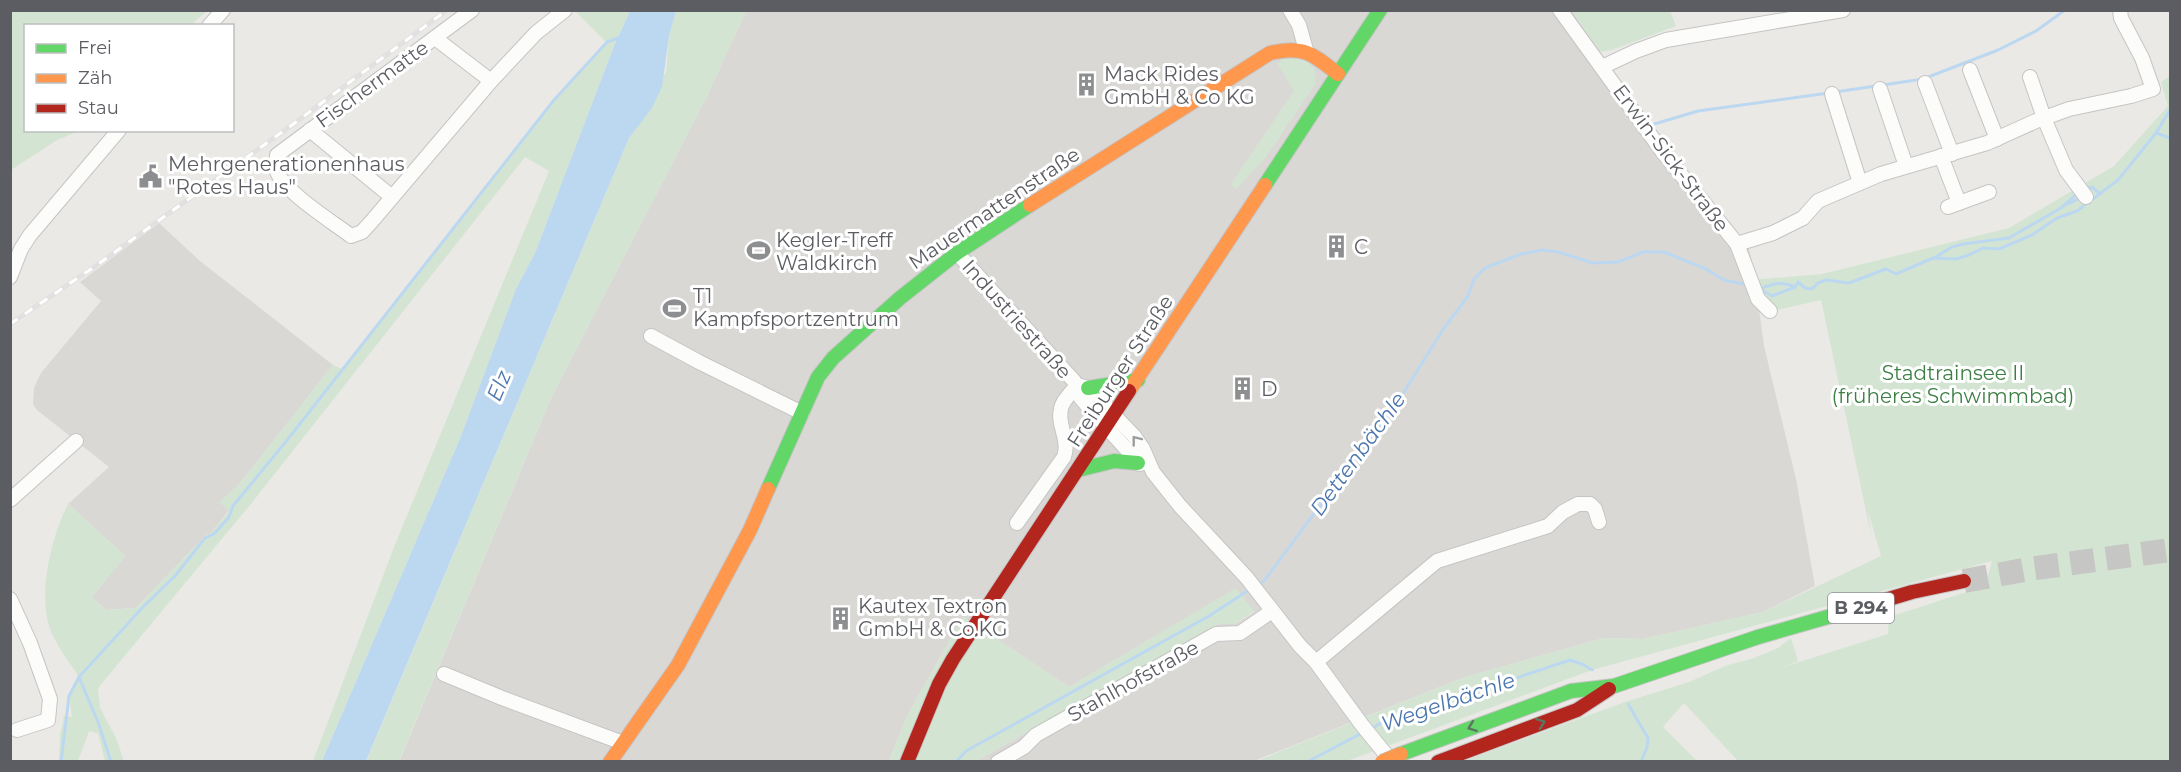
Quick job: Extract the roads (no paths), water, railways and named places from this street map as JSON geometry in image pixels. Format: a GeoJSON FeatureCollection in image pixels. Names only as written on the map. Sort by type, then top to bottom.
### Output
{"type":"FeatureCollection","features":[{"type":"Feature","properties":{"kind":"main road","name":"Freiburger Straße"},"geometry":{"type":"LineString","coordinates":[[908,762],[920,727],[944,676],[1380,10]]}},
{"type":"Feature","properties":{"kind":"main road","name":"Mauermattenstraße"},"geometry":{"type":"LineString","coordinates":[[610,762],[678,665],[750,530],[818,377],[833,358],[900,298],[957,253],[1086,168],[1270,53],[1295,47],[1306,50]]}},
{"type":"Feature","properties":{"kind":"main road"},"geometry":{"type":"LineString","coordinates":[[1306,50],[1338,74]]}},
{"type":"Feature","properties":{"kind":"main road"},"geometry":{"type":"LineString","coordinates":[[1083,386],[1138,380]]}},
{"type":"Feature","properties":{"kind":"main road"},"geometry":{"type":"LineString","coordinates":[[1078,470],[1114,461],[1144,466]]}},
{"type":"Feature","properties":{"kind":"main road","name":"B 294"},"geometry":{"type":"LineString","coordinates":[[1382,762],[1570,691],[1614,686],[1758,637],[1912,592],[1964,581]]}},
{"type":"Feature","properties":{"kind":"main road","name":"B 294"},"geometry":{"type":"LineString","coordinates":[[1438,762],[1577,710],[1614,686]]}},
{"type":"Feature","properties":{"kind":"street"},"geometry":{"type":"LineString","coordinates":[[211,24],[224,10]]}},
{"type":"Feature","properties":{"kind":"street","name":"Fischermatte"},"geometry":{"type":"LineString","coordinates":[[472,10],[277,155],[276,169],[284,183],[300,198],[351,236],[362,232],[491,81],[536,33],[565,10]]}},
{"type":"Feature","properties":{"kind":"street"},"geometry":{"type":"LineString","coordinates":[[1290,10],[1299,25],[1306,50]]}},
{"type":"Feature","properties":{"kind":"street","name":"Erwin-Sick-Straße"},"geometry":{"type":"LineString","coordinates":[[1560,10],[1661,149],[1737,244],[1758,299],[1770,311]]}},
{"type":"Feature","properties":{"kind":"street"},"geometry":{"type":"LineString","coordinates":[[1602,67],[1635,51],[1666,40],[1810,13],[1843,10]]}},
{"type":"Feature","properties":{"kind":"street"},"geometry":{"type":"LineString","coordinates":[[1737,244],[1773,233],[1803,218],[1818,201],[1881,174],[1997,140],[2069,109],[2153,89],[2148,71],[2121,18],[2120,10]]}},
{"type":"Feature","properties":{"kind":"street","name":"Fischermatte"},"geometry":{"type":"LineString","coordinates":[[435,38],[491,81]]}},
{"type":"Feature","properties":{"kind":"street"},"geometry":{"type":"LineString","coordinates":[[1970,70],[1997,140]]}},
{"type":"Feature","properties":{"kind":"street"},"geometry":{"type":"LineString","coordinates":[[2030,77],[2066,170],[2086,196]]}},
{"type":"Feature","properties":{"kind":"street"},"geometry":{"type":"LineString","coordinates":[[1925,83],[1946,155],[1954,205],[1989,192]]}},
{"type":"Feature","properties":{"kind":"street"},"geometry":{"type":"LineString","coordinates":[[1881,89],[1906,166]]}},
{"type":"Feature","properties":{"kind":"street"},"geometry":{"type":"LineString","coordinates":[[1832,94],[1860,183]]}},
{"type":"Feature","properties":{"kind":"street","name":"Fischermatte"},"geometry":{"type":"LineString","coordinates":[[310,130],[392,197]]}},
{"type":"Feature","properties":{"kind":"street"},"geometry":{"type":"LineString","coordinates":[[10,277],[16,249],[117,132]]}},
{"type":"Feature","properties":{"kind":"street","name":"Industriestraße"},"geometry":{"type":"LineString","coordinates":[[957,253],[1083,386],[1114,415]]}},
{"type":"Feature","properties":{"kind":"street"},"geometry":{"type":"LineString","coordinates":[[651,336],[802,413]]}},
{"type":"Feature","properties":{"kind":"street","name":"Industriestraße"},"geometry":{"type":"LineString","coordinates":[[1083,386],[1080,397],[1106,428]]}},
{"type":"Feature","properties":{"kind":"street","name":"Industriestraße"},"geometry":{"type":"LineString","coordinates":[[1017,523],[1064,457],[1067,448],[1060,420],[1060,407],[1083,386]]}},
{"type":"Feature","properties":{"kind":"street"},"geometry":{"type":"LineString","coordinates":[[1114,415],[1143,449],[1144,466]]}},
{"type":"Feature","properties":{"kind":"street"},"geometry":{"type":"LineString","coordinates":[[1106,428],[1247,578],[1300,646],[1316,662],[1375,741],[1396,758]]}},
{"type":"Feature","properties":{"kind":"street"},"geometry":{"type":"LineString","coordinates":[[10,500],[76,441]]}},
{"type":"Feature","properties":{"kind":"street"},"geometry":{"type":"LineString","coordinates":[[1316,662],[1437,561],[1548,526],[1563,512],[1578,504],[1590,504],[1595,508],[1599,522]]}},
{"type":"Feature","properties":{"kind":"street"},"geometry":{"type":"LineString","coordinates":[[10,599],[30,643],[50,699],[48,720],[17,730]]}},
{"type":"Feature","properties":{"kind":"street","name":"Stahlhofstraße"},"geometry":{"type":"LineString","coordinates":[[998,762],[1024,747],[1036,735],[1216,634],[1240,633],[1272,611]]}},
{"type":"Feature","properties":{"kind":"street"},"geometry":{"type":"LineString","coordinates":[[444,674],[623,743]]}},
{"type":"Feature","properties":{"kind":"water","name":"Elz"},"geometry":{"type":"Polygon","coordinates":[[[630,11],[676,11],[669,36],[662,87],[652,108],[629,138],[366,761],[322,761],[461,436],[516,289],[535,253],[614,46],[630,11]]]}},
{"type":"Feature","properties":{"kind":"waterway"},"geometry":{"type":"LineString","coordinates":[[1883,85],[1923,79],[1998,50],[2036,31],[2065,10]]}},
{"type":"Feature","properties":{"kind":"waterway"},"geometry":{"type":"LineString","coordinates":[[61,762],[69,696],[79,677],[143,607],[175,576],[205,538],[214,534],[229,517],[233,506],[554,100],[607,42],[621,37]]}},
{"type":"Feature","properties":{"kind":"waterway"},"geometry":{"type":"LineString","coordinates":[[1835,92],[1876,86]]}},
{"type":"Feature","properties":{"kind":"waterway"},"geometry":{"type":"LineString","coordinates":[[1651,125],[1698,111],[1829,93]]}},
{"type":"Feature","properties":{"kind":"waterway","name":"Dettenbächle"},"geometry":{"type":"LineString","coordinates":[[1760,289],[1772,296],[1795,287],[1798,282],[1805,288],[1812,289],[1818,283],[1826,280],[1849,283],[1886,269],[1896,274],[1933,258],[1956,259],[1983,248],[1999,249],[2032,235],[2057,218],[2077,211],[2118,180],[2156,133],[2170,110]]}},
{"type":"Feature","properties":{"kind":"waterway"},"geometry":{"type":"LineString","coordinates":[[2156,133],[2170,138]]}},
{"type":"Feature","properties":{"kind":"waterway"},"geometry":{"type":"LineString","coordinates":[[2088,188],[2092,187],[2100,194]]}},
{"type":"Feature","properties":{"kind":"waterway","name":"Dettenbächle"},"geometry":{"type":"LineString","coordinates":[[1934,258],[1952,247],[1963,244],[2009,238],[2061,208],[2077,194]]}},
{"type":"Feature","properties":{"kind":"waterway"},"geometry":{"type":"LineString","coordinates":[[2068,204],[2080,198]]}},
{"type":"Feature","properties":{"kind":"waterway","name":"Dettenbächle"},"geometry":{"type":"LineString","coordinates":[[1257,585],[1264,581],[1402,395],[1444,328],[1468,296],[1474,279],[1485,268],[1521,254],[1542,250],[1558,252],[1593,263],[1618,262],[1643,252],[1664,252],[1706,269],[1724,280],[1748,285]]}},
{"type":"Feature","properties":{"kind":"waterway","name":"Dettenbächle"},"geometry":{"type":"LineString","coordinates":[[1760,289],[1778,283],[1795,287]]}},
{"type":"Feature","properties":{"kind":"waterway","name":"Dettenbächle"},"geometry":{"type":"LineString","coordinates":[[956,762],[966,751],[1209,616],[1252,588]]}},
{"type":"Feature","properties":{"kind":"waterway","name":"Wegelbächle"},"geometry":{"type":"LineString","coordinates":[[1371,729],[1379,724],[1570,660],[1592,670]]}},
{"type":"Feature","properties":{"kind":"waterway"},"geometry":{"type":"LineString","coordinates":[[79,677],[98,722],[111,762]]}},
{"type":"Feature","properties":{"kind":"waterway","name":"Wegelbächle"},"geometry":{"type":"LineString","coordinates":[[1628,704],[1648,738],[1641,762]]}},
{"type":"Feature","properties":{"kind":"waterway","name":"Wegelbächle"},"geometry":{"type":"LineString","coordinates":[[1307,762],[1362,733]]}},
{"type":"Feature","properties":{"kind":"tunnel"},"geometry":{"type":"LineString","coordinates":[[1964,581],[2029,569],[2170,550]]}},
{"type":"Feature","properties":{"kind":"railway"},"geometry":{"type":"LineString","coordinates":[[10,324],[94,267],[292,125],[447,10]]}},
{"type":"Feature","properties":{"kind":"place","name":"Mack Rides GmbH & Co KG"},"geometry":{"type":"Point","coordinates":[1086,85]}},
{"type":"Feature","properties":{"kind":"place","name":"Mehrgenerationenhaus \"Rotes Haus\""},"geometry":{"type":"Point","coordinates":[150,176]}},
{"type":"Feature","properties":{"kind":"place","name":"C"},"geometry":{"type":"Point","coordinates":[1336,247]}},
{"type":"Feature","properties":{"kind":"place","name":"Kegler-Treff Waldkirch"},"geometry":{"type":"Point","coordinates":[758,251]}},
{"type":"Feature","properties":{"kind":"place","name":"T1 Kampfsportzentrum"},"geometry":{"type":"Point","coordinates":[675,308]}},
{"type":"Feature","properties":{"kind":"place","name":"D"},"geometry":{"type":"Point","coordinates":[1243,389]}},
{"type":"Feature","properties":{"kind":"place","name":"Kautex Textron GmbH & Co.KG"},"geometry":{"type":"Point","coordinates":[840,618]}},
{"type":"Feature","properties":{"kind":"park label","name":"Stadtrainsee II (früheres Schwimmbad)"},"geometry":{"type":"Point","coordinates":[1953,384]}}]}
